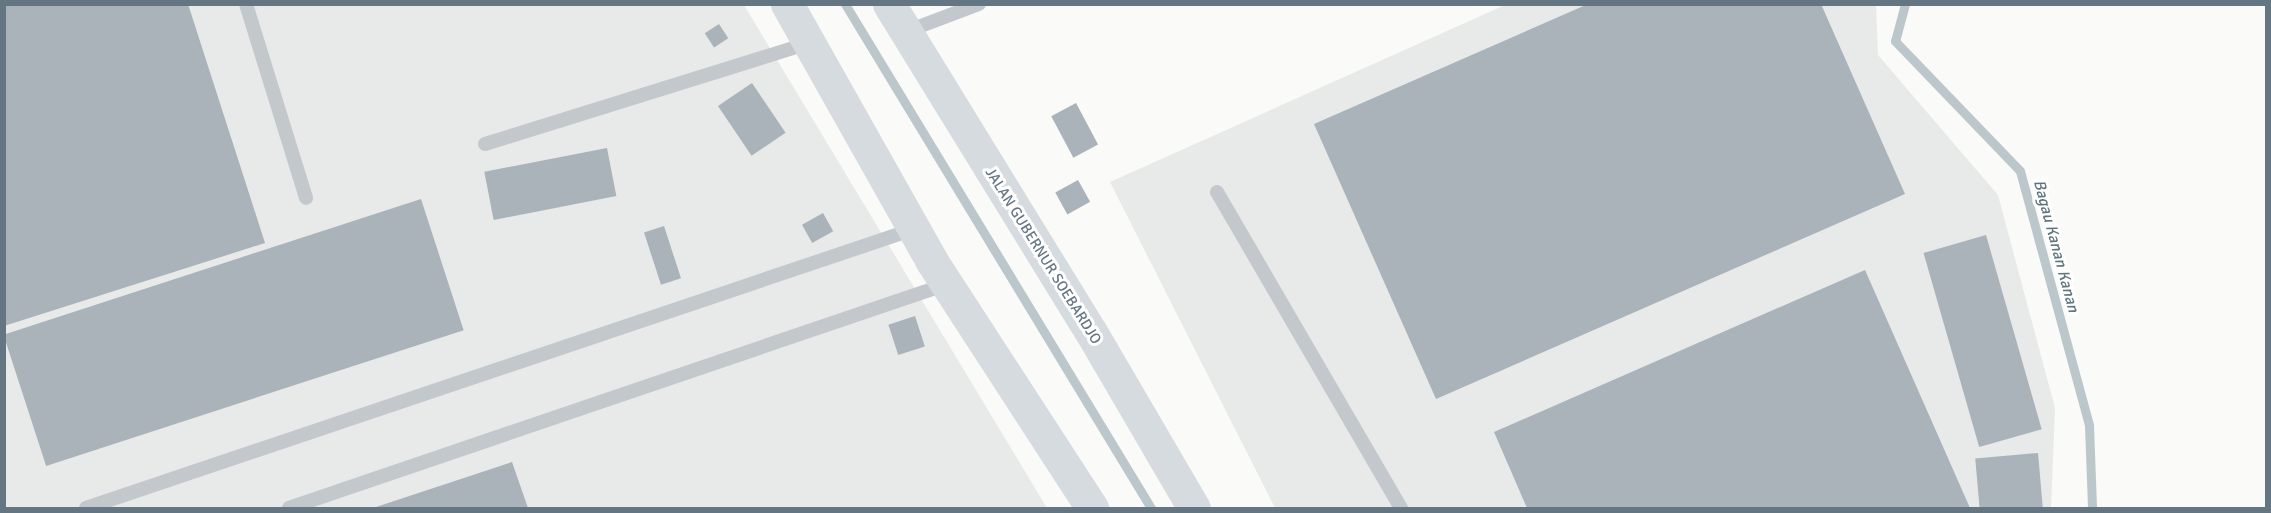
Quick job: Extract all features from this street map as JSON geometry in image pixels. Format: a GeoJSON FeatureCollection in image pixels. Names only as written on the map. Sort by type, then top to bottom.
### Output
{"type":"FeatureCollection","features":[{"type":"Feature","properties":{"kind":"highway"},"geometry":{"type":"LineString","coordinates":[[787,4],[947,284],[1092,508]]}},
{"type":"Feature","properties":{"kind":"highway","name":"JALAN GUBERNUR SOEBARDJO"},"geometry":{"type":"LineString","coordinates":[[897,18],[1091,332],[1194,508]]}},
{"type":"Feature","properties":{"kind":"lane"},"geometry":{"type":"LineString","coordinates":[[246,4],[306,198]]}},
{"type":"Feature","properties":{"kind":"lane"},"geometry":{"type":"LineString","coordinates":[[897,18],[979,4]]}},
{"type":"Feature","properties":{"kind":"lane"},"geometry":{"type":"LineString","coordinates":[[485,144],[810,43]]}},
{"type":"Feature","properties":{"kind":"lane"},"geometry":{"type":"LineString","coordinates":[[1217,192],[1401,508]]}},
{"type":"Feature","properties":{"kind":"lane"},"geometry":{"type":"LineString","coordinates":[[86,508],[914,229]]}},
{"type":"Feature","properties":{"kind":"lane"},"geometry":{"type":"LineString","coordinates":[[289,508],[947,284]]}},
{"type":"Feature","properties":{"kind":"shaded area"},"geometry":{"type":"Polygon","coordinates":[[[4,5],[744,5],[1047,508],[5,508],[4,5]]]}},
{"type":"Feature","properties":{"kind":"shaded area"},"geometry":{"type":"Polygon","coordinates":[[[1505,5],[1876,5],[1878,55],[1998,195],[2055,408],[2051,508],[1275,508],[1110,182],[1505,5]]]}},
{"type":"Feature","properties":{"kind":"building"},"geometry":{"type":"Polygon","coordinates":[[[4,4],[188,4],[265,243],[4,326],[4,4]]]}},
{"type":"Feature","properties":{"kind":"building"},"geometry":{"type":"Polygon","coordinates":[[[1588,4],[1821,4],[1905,194],[1436,399],[1314,124],[1588,4]]]}},
{"type":"Feature","properties":{"kind":"building"},"geometry":{"type":"Polygon","coordinates":[[[719,24],[728,38],[714,48],[705,33],[719,24]]]}},
{"type":"Feature","properties":{"kind":"building"},"geometry":{"type":"Polygon","coordinates":[[[752,83],[786,133],[752,156],[718,106],[752,83]]]}},
{"type":"Feature","properties":{"kind":"building"},"geometry":{"type":"Polygon","coordinates":[[[1076,103],[1098,144],[1073,158],[1051,116],[1076,103]]]}},
{"type":"Feature","properties":{"kind":"building"},"geometry":{"type":"Polygon","coordinates":[[[607,148],[616,196],[494,220],[484,172],[607,148]]]}},
{"type":"Feature","properties":{"kind":"building"},"geometry":{"type":"Polygon","coordinates":[[[1078,180],[1090,202],[1067,214],[1055,193],[1078,180]]]}},
{"type":"Feature","properties":{"kind":"building"},"geometry":{"type":"Polygon","coordinates":[[[421,199],[464,330],[46,466],[4,334],[421,199]]]}},
{"type":"Feature","properties":{"kind":"building"},"geometry":{"type":"Polygon","coordinates":[[[823,213],[833,231],[812,243],[802,225],[823,213]]]}},
{"type":"Feature","properties":{"kind":"building"},"geometry":{"type":"Polygon","coordinates":[[[664,226],[681,278],[661,285],[644,232],[664,226]]]}},
{"type":"Feature","properties":{"kind":"building"},"geometry":{"type":"Polygon","coordinates":[[[1986,235],[2042,429],[1979,447],[1924,253],[1986,235]]]}},
{"type":"Feature","properties":{"kind":"building"},"geometry":{"type":"Polygon","coordinates":[[[1865,270],[1970,508],[1527,508],[1494,432],[1865,270]]]}},
{"type":"Feature","properties":{"kind":"building"},"geometry":{"type":"Polygon","coordinates":[[[915,316],[925,346],[898,355],[888,325],[915,316]]]}},
{"type":"Feature","properties":{"kind":"building"},"geometry":{"type":"Polygon","coordinates":[[[2038,453],[2043,508],[1980,508],[1975,458],[2038,453]]]}},
{"type":"Feature","properties":{"kind":"building"},"geometry":{"type":"Polygon","coordinates":[[[512,462],[528,508],[373,508],[512,462]]]}},
{"type":"Feature","properties":{"kind":"waterway"},"geometry":{"type":"LineString","coordinates":[[845,4],[1151,508]]}},
{"type":"Feature","properties":{"kind":"waterway","name":"Bagau Kanan Kanan"},"geometry":{"type":"LineString","coordinates":[[1905,4],[1895,41],[2020,171],[2089,425],[2092,508]]}}]}
